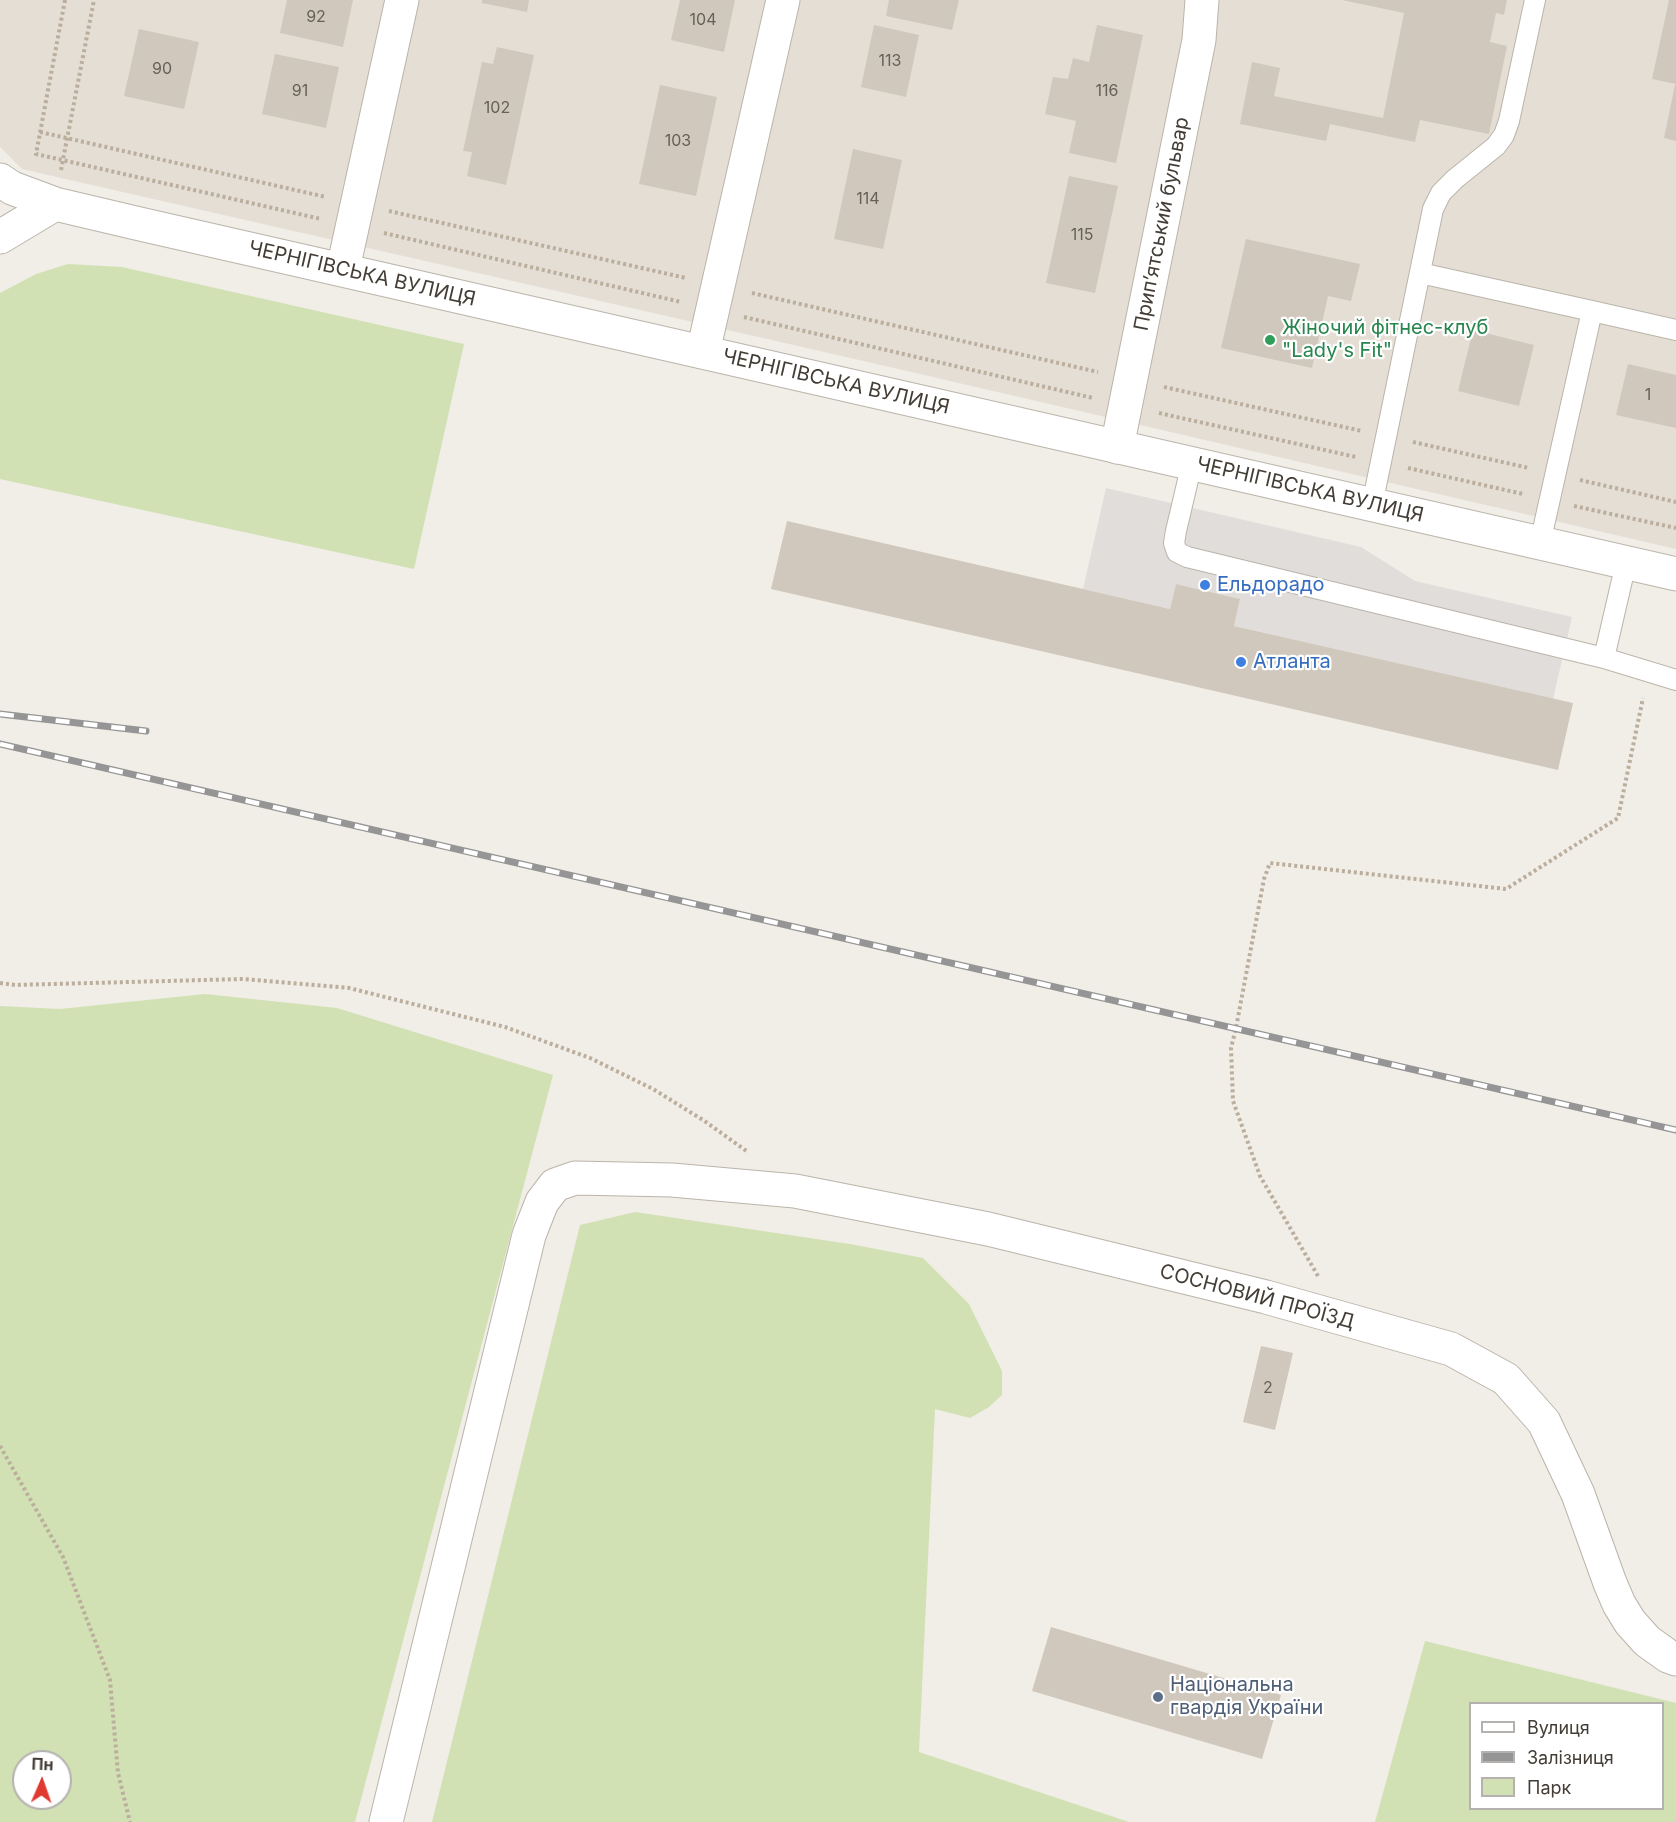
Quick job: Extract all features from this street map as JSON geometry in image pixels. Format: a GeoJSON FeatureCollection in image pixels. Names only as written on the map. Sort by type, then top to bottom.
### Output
{"type":"FeatureCollection","features":[{"type":"Feature","properties":{"kind":"street"},"geometry":{"type":"LineString","coordinates":[[343,269],[402,0]]}},
{"type":"Feature","properties":{"kind":"street"},"geometry":{"type":"LineString","coordinates":[[703,352],[783,0]]}},
{"type":"Feature","properties":{"kind":"street","name":"Припʼятський бульвар"},"geometry":{"type":"LineString","coordinates":[[1117,447],[1199,40],[1202,0]]}},
{"type":"Feature","properties":{"kind":"street","name":"ЧЕРНІГІВСЬКА ВУЛИЦЯ"},"geometry":{"type":"LineString","coordinates":[[0,180],[18,191],[55,204],[1676,574]]}},
{"type":"Feature","properties":{"kind":"street"},"geometry":{"type":"LineString","coordinates":[[0,237],[55,204]]}},
{"type":"Feature","properties":{"kind":"street","name":"СОСНОВИЙ ПРОЇЗД"},"geometry":{"type":"LineString","coordinates":[[386,1822],[529,1236],[542,1202],[555,1185],[575,1178],[672,1180],[795,1191],[988,1229],[1266,1297],[1451,1349],[1506,1379],[1544,1422],[1578,1494],[1610,1582],[1625,1613],[1647,1641],[1676,1659]]}},
{"type":"Feature","properties":{"kind":"lane"},"geometry":{"type":"LineString","coordinates":[[1372,504],[1433,209],[1441,193],[1496,146],[1504,135],[1535,0]]}},
{"type":"Feature","properties":{"kind":"lane"},"geometry":{"type":"LineString","coordinates":[[1420,273],[1676,330]]}},
{"type":"Feature","properties":{"kind":"lane"},"geometry":{"type":"LineString","coordinates":[[1540,543],[1592,311]]}},
{"type":"Feature","properties":{"kind":"lane"},"geometry":{"type":"LineString","coordinates":[[1192,463],[1176,531],[1174,543],[1177,552],[1604,658],[1676,680]]}},
{"type":"Feature","properties":{"kind":"lane"},"geometry":{"type":"LineString","coordinates":[[1604,658],[1626,563]]}},
{"type":"Feature","properties":{"kind":"path"},"geometry":{"type":"LineString","coordinates":[[65,0],[36,154],[63,161],[355,215],[715,297],[1128,392],[1381,462],[1676,528]]}},
{"type":"Feature","properties":{"kind":"path"},"geometry":{"type":"LineString","coordinates":[[55,204],[94,0]]}},
{"type":"Feature","properties":{"kind":"path"},"geometry":{"type":"LineString","coordinates":[[40,132],[355,215],[1128,392],[1386,436],[1676,502]]}},
{"type":"Feature","properties":{"kind":"path"},"geometry":{"type":"LineString","coordinates":[[1343,1319],[1260,1176],[1233,1101],[1231,1048],[1264,879],[1270,863],[1506,889],[1618,819],[1649,670]]}},
{"type":"Feature","properties":{"kind":"path"},"geometry":{"type":"LineString","coordinates":[[0,983],[27,985],[243,979],[349,988],[505,1027],[590,1058],[653,1089],[703,1120],[752,1155]]}},
{"type":"Feature","properties":{"kind":"path"},"geometry":{"type":"LineString","coordinates":[[0,1446],[63,1557],[110,1680],[118,1773],[130,1822]]}},
{"type":"Feature","properties":{"kind":"shaded area"},"geometry":{"type":"Polygon","coordinates":[[[0,0],[1676,0],[1676,549],[22,169],[0,147],[0,0]]]}},
{"type":"Feature","properties":{"kind":"shaded area"},"geometry":{"type":"Polygon","coordinates":[[[1106,488],[1361,547],[1415,581],[1572,617],[1553,699],[1234,626],[1240,599],[1176,584],[1170,609],[1083,589],[1106,488]]]}},
{"type":"Feature","properties":{"kind":"green space"},"geometry":{"type":"Polygon","coordinates":[[[68,264],[122,267],[464,344],[414,569],[0,479],[0,293],[36,274],[68,264]]]}},
{"type":"Feature","properties":{"kind":"green space"},"geometry":{"type":"Polygon","coordinates":[[[205,994],[337,1008],[553,1075],[355,1822],[0,1822],[0,1006],[60,1009],[205,994]]]}},
{"type":"Feature","properties":{"kind":"green space"},"geometry":{"type":"Polygon","coordinates":[[[635,1212],[850,1244],[923,1258],[969,1304],[1002,1371],[1002,1395],[989,1407],[970,1418],[935,1409],[919,1752],[1129,1822],[432,1822],[580,1225],[635,1212]]]}},
{"type":"Feature","properties":{"kind":"green space"},"geometry":{"type":"Polygon","coordinates":[[[1425,1641],[1676,1703],[1676,1822],[1375,1822],[1425,1641]]]}},
{"type":"Feature","properties":{"kind":"building"},"geometry":{"type":"Polygon","coordinates":[[[287,0],[353,0],[343,47],[280,33],[287,0]]]}},
{"type":"Feature","properties":{"kind":"building"},"geometry":{"type":"Polygon","coordinates":[[[482,0],[529,0],[527,12],[482,3],[482,0]]]}},
{"type":"Feature","properties":{"kind":"building"},"geometry":{"type":"Polygon","coordinates":[[[680,0],[735,0],[724,52],[671,40],[680,0]]]}},
{"type":"Feature","properties":{"kind":"building"},"geometry":{"type":"Polygon","coordinates":[[[889,0],[959,0],[952,30],[886,16],[889,0]]]}},
{"type":"Feature","properties":{"kind":"building"},"geometry":{"type":"Polygon","coordinates":[[[1342,0],[1507,0],[1504,15],[1496,13],[1490,42],[1507,46],[1489,134],[1420,120],[1415,142],[1330,124],[1326,141],[1240,124],[1252,62],[1280,68],[1274,96],[1383,118],[1404,13],[1342,0]]]}},
{"type":"Feature","properties":{"kind":"building"},"geometry":{"type":"Polygon","coordinates":[[[1669,0],[1676,0],[1676,84],[1652,79],[1669,0]]]}},
{"type":"Feature","properties":{"kind":"building"},"geometry":{"type":"Polygon","coordinates":[[[874,25],[919,35],[906,97],[861,87],[874,25]]]}},
{"type":"Feature","properties":{"kind":"building"},"geometry":{"type":"Polygon","coordinates":[[[1097,25],[1143,35],[1116,163],[1069,153],[1076,121],[1045,114],[1053,77],[1068,79],[1073,58],[1089,62],[1097,25]]]}},
{"type":"Feature","properties":{"kind":"building"},"geometry":{"type":"Polygon","coordinates":[[[139,29],[199,42],[184,109],[124,96],[139,29]]]}},
{"type":"Feature","properties":{"kind":"building"},"geometry":{"type":"Polygon","coordinates":[[[497,47],[534,55],[506,185],[467,176],[472,152],[463,151],[482,62],[493,64],[497,47]]]}},
{"type":"Feature","properties":{"kind":"building"},"geometry":{"type":"Polygon","coordinates":[[[275,54],[339,67],[326,128],[262,114],[275,54]]]}},
{"type":"Feature","properties":{"kind":"building"},"geometry":{"type":"Polygon","coordinates":[[[660,85],[717,97],[696,196],[639,184],[660,85]]]}},
{"type":"Feature","properties":{"kind":"building"},"geometry":{"type":"Polygon","coordinates":[[[1676,85],[1676,141],[1664,138],[1676,85]]]}},
{"type":"Feature","properties":{"kind":"building"},"geometry":{"type":"Polygon","coordinates":[[[853,149],[902,160],[883,249],[834,239],[853,149]]]}},
{"type":"Feature","properties":{"kind":"building"},"geometry":{"type":"Polygon","coordinates":[[[1069,176],[1118,186],[1095,293],[1046,283],[1069,176]]]}},
{"type":"Feature","properties":{"kind":"building"},"geometry":{"type":"Polygon","coordinates":[[[1246,239],[1360,264],[1351,301],[1328,296],[1312,368],[1221,348],[1246,239]]]}},
{"type":"Feature","properties":{"kind":"building"},"geometry":{"type":"Polygon","coordinates":[[[1473,330],[1534,345],[1519,406],[1458,391],[1473,330]]]}},
{"type":"Feature","properties":{"kind":"building"},"geometry":{"type":"Polygon","coordinates":[[[1628,364],[1676,375],[1676,428],[1616,415],[1628,364]]]}},
{"type":"Feature","properties":{"kind":"building","name":"Атланта"},"geometry":{"type":"Polygon","coordinates":[[[787,521],[1170,609],[1176,584],[1240,599],[1234,626],[1573,703],[1558,770],[771,589],[787,521]]]}},
{"type":"Feature","properties":{"kind":"building"},"geometry":{"type":"Polygon","coordinates":[[[1261,1346],[1293,1353],[1275,1430],[1243,1422],[1261,1346]]]}},
{"type":"Feature","properties":{"kind":"building"},"geometry":{"type":"Polygon","coordinates":[[[1051,1627],[1281,1695],[1262,1759],[1032,1691],[1051,1627]]]}},
{"type":"Feature","properties":{"kind":"railway"},"geometry":{"type":"LineString","coordinates":[[0,714],[146,731]]}},
{"type":"Feature","properties":{"kind":"railway"},"geometry":{"type":"LineString","coordinates":[[0,744],[1676,1130]]}},
{"type":"Feature","properties":{"kind":"place","name":"Жіночий фітнес-клуб \"Lady's Fit\""},"geometry":{"type":"Point","coordinates":[1270,340]}},
{"type":"Feature","properties":{"kind":"place","name":"Ельдорадо"},"geometry":{"type":"Point","coordinates":[1205,585]}},
{"type":"Feature","properties":{"kind":"place","name":"Атланта"},"geometry":{"type":"Point","coordinates":[1241,662]}},
{"type":"Feature","properties":{"kind":"place","name":"Національна гвардія України"},"geometry":{"type":"Point","coordinates":[1158,1697]}}]}
